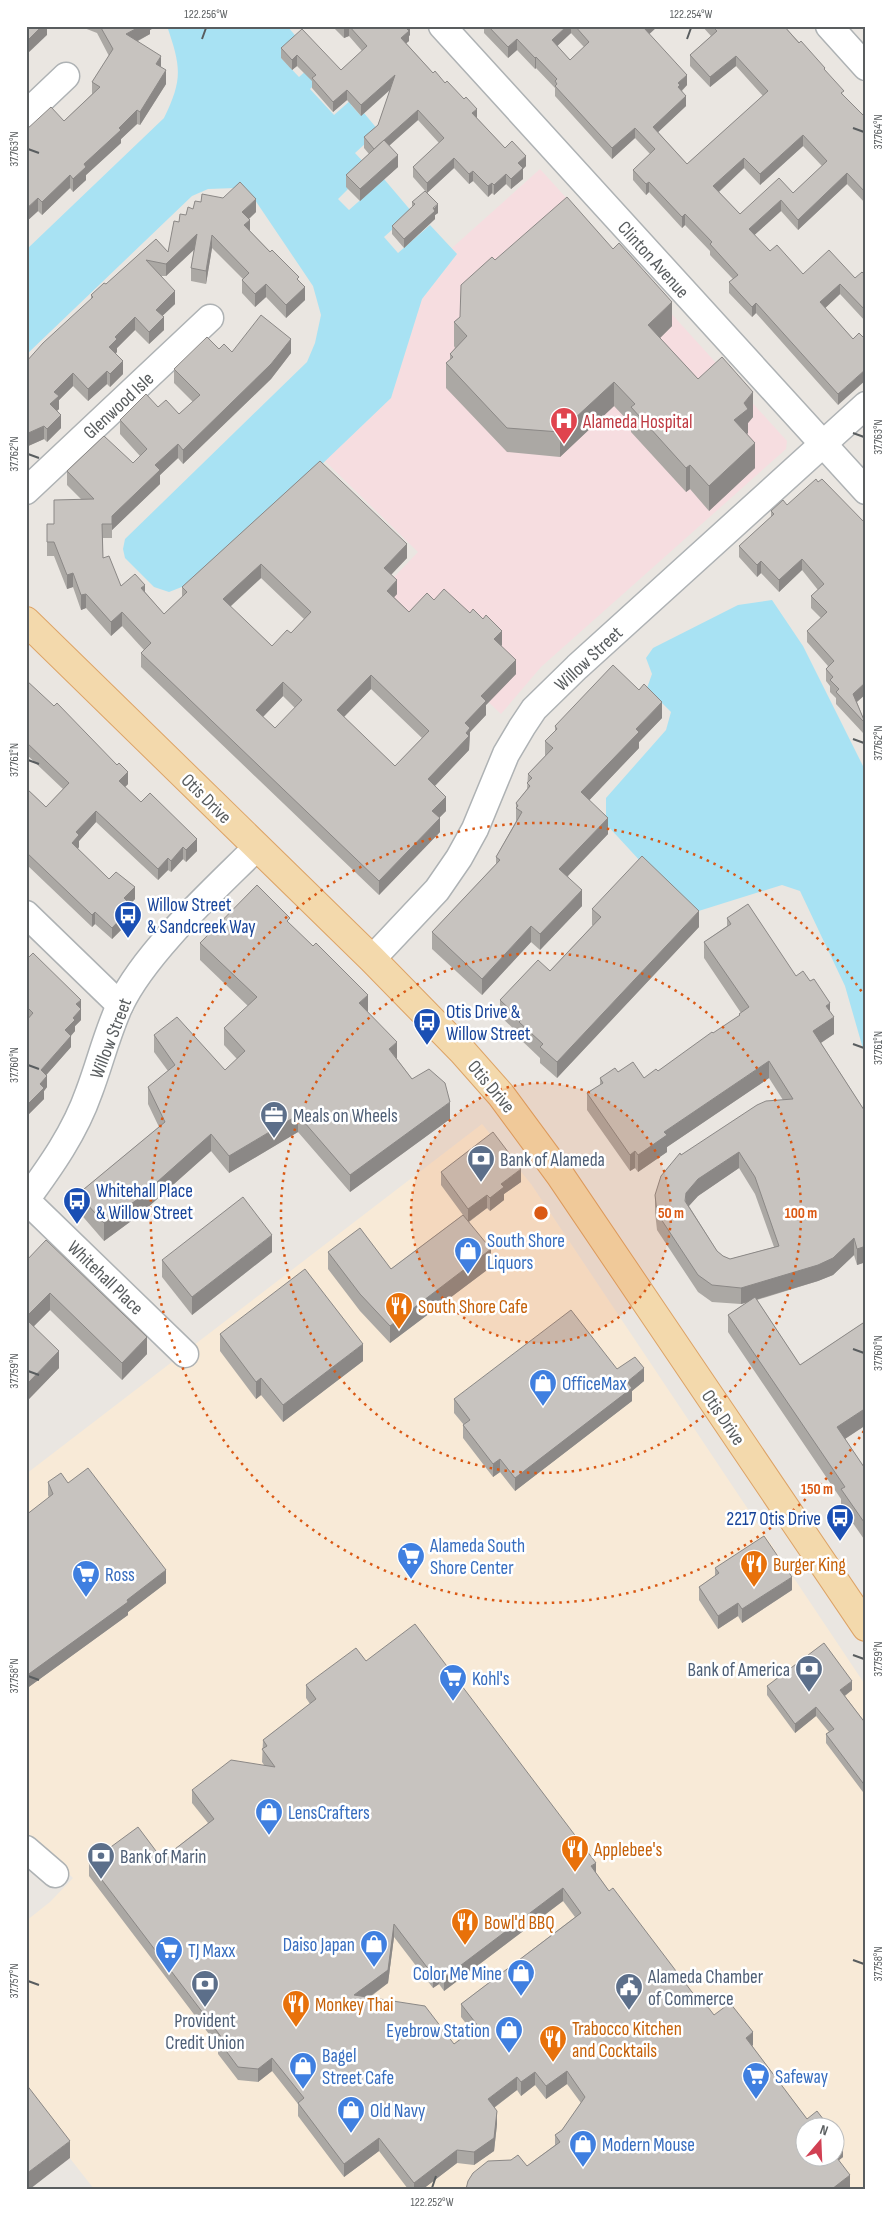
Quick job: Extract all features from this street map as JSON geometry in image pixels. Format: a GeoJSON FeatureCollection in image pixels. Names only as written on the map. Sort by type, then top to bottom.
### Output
{"type":"FeatureCollection","features":[{"type":"Feature","properties":{"kind":"main road","name":"Otis Drive"},"geometry":{"type":"LineString","coordinates":[[26,621],[372,959],[501,1095],[537,1142],[866,1627]]}},
{"type":"Feature","properties":{"kind":"street","name":"Clinton Avenue"},"geometry":{"type":"LineString","coordinates":[[442,26],[866,491]]}},
{"type":"Feature","properties":{"kind":"street"},"geometry":{"type":"LineString","coordinates":[[829,26],[866,67]]}},
{"type":"Feature","properties":{"kind":"street"},"geometry":{"type":"LineString","coordinates":[[26,114],[66,76]]}},
{"type":"Feature","properties":{"kind":"street","name":"Glenwood Isle"},"geometry":{"type":"LineString","coordinates":[[26,491],[210,318]]}},
{"type":"Feature","properties":{"kind":"street","name":"Willow Street"},"geometry":{"type":"LineString","coordinates":[[372,959],[437,890],[459,858],[475,830],[506,754],[534,709],[577,667],[866,405]]}},
{"type":"Feature","properties":{"kind":"street","name":"Willow Street"},"geometry":{"type":"LineString","coordinates":[[26,1200],[50,1167],[73,1130],[89,1093],[120,1005],[132,984],[156,953],[257,847]]}},
{"type":"Feature","properties":{"kind":"street"},"geometry":{"type":"LineString","coordinates":[[26,914],[120,1005]]}},
{"type":"Feature","properties":{"kind":"street","name":"Whitehall Place"},"geometry":{"type":"LineString","coordinates":[[26,1200],[185,1354]]}},
{"type":"Feature","properties":{"kind":"street"},"geometry":{"type":"LineString","coordinates":[[26,1850],[55,1874]]}},
{"type":"Feature","properties":{"kind":"shaded area","name":"Alameda Hospital"},"geometry":{"type":"Polygon","coordinates":[[[540,169],[787,441],[786,449],[541,667],[501,714],[377,595],[418,552],[325,461],[391,398],[422,299],[457,254],[452,248],[540,169]]]}},
{"type":"Feature","properties":{"kind":"shaded area","name":"Alameda South Shore Center"},"geometry":{"type":"Polygon","coordinates":[[[482,1124],[531,1184],[866,1686],[866,2189],[94,2189],[26,2102],[26,1921],[50,1902],[73,1878],[26,1833],[26,1474],[482,1124]]]}},
{"type":"Feature","properties":{"kind":"water"},"geometry":{"type":"Polygon","coordinates":[[[167,26],[287,26],[300,41],[281,58],[299,77],[317,61],[327,73],[310,89],[334,115],[352,99],[351,105],[360,115],[364,113],[379,131],[355,153],[368,167],[347,186],[348,189],[338,199],[349,210],[384,179],[412,212],[384,237],[398,253],[430,225],[457,254],[422,299],[391,398],[202,579],[169,592],[154,587],[125,558],[123,549],[125,539],[307,362],[315,343],[321,315],[313,286],[255,200],[236,188],[208,189],[192,196],[26,355],[26,250],[164,118],[174,93],[178,73],[175,52],[167,26]]]}},
{"type":"Feature","properties":{"kind":"water"},"geometry":{"type":"Polygon","coordinates":[[[772,600],[803,646],[866,772],[866,1059],[845,986],[800,891],[782,885],[689,914],[606,824],[606,798],[666,730],[671,712],[647,688],[652,674],[646,658],[653,648],[738,605],[772,600]]]}},
{"type":"Feature","properties":{"kind":"building"},"geometry":{"type":"Polygon","coordinates":[[[26,26],[42,26],[26,42],[26,26]]]}},
{"type":"Feature","properties":{"kind":"building"},"geometry":{"type":"Polygon","coordinates":[[[100,26],[141,26],[126,34],[161,56],[156,64],[166,70],[140,112],[137,110],[119,128],[121,130],[84,164],[86,167],[73,179],[70,175],[42,202],[38,198],[26,209],[26,130],[51,107],[64,121],[100,87],[92,82],[113,49],[100,26]]]}},
{"type":"Feature","properties":{"kind":"building"},"geometry":{"type":"Polygon","coordinates":[[[349,26],[408,26],[406,28],[409,31],[401,38],[433,73],[435,71],[445,83],[447,81],[464,99],[466,97],[477,109],[472,113],[505,148],[512,141],[526,156],[518,163],[523,168],[511,179],[506,174],[494,185],[492,183],[488,186],[473,171],[469,174],[454,158],[427,183],[413,167],[444,138],[418,110],[374,149],[364,137],[378,125],[395,75],[361,105],[347,90],[333,102],[312,78],[316,75],[297,55],[292,60],[281,48],[302,29],[341,70],[367,46],[349,26]]]}},
{"type":"Feature","properties":{"kind":"building"},"geometry":{"type":"Polygon","coordinates":[[[488,26],[567,26],[552,40],[570,60],[589,42],[575,26],[646,26],[644,28],[687,75],[678,83],[680,85],[678,87],[686,96],[653,127],[687,164],[768,91],[736,56],[710,77],[690,55],[717,31],[712,26],[784,26],[799,43],[801,41],[844,91],[841,93],[866,118],[866,193],[847,173],[798,220],[781,200],[749,229],[770,251],[777,245],[803,274],[829,250],[855,278],[862,272],[866,274],[866,311],[840,284],[820,302],[853,339],[859,333],[866,340],[866,369],[838,394],[756,303],[752,307],[729,282],[738,275],[710,244],[712,242],[685,214],[682,217],[649,182],[646,184],[633,170],[655,149],[635,128],[612,148],[555,86],[557,79],[536,57],[517,39],[508,47],[488,26]],[[803,135],[760,174],[744,158],[713,186],[740,214],[779,178],[793,193],[827,161],[803,135]]]}},
{"type":"Feature","properties":{"kind":"building"},"geometry":{"type":"Polygon","coordinates":[[[384,140],[398,155],[360,189],[346,175],[384,140]]]}},
{"type":"Feature","properties":{"kind":"building"},"geometry":{"type":"Polygon","coordinates":[[[240,182],[256,199],[242,212],[250,220],[244,225],[270,252],[272,250],[299,277],[297,279],[305,287],[286,305],[266,284],[255,294],[242,280],[249,273],[212,235],[206,271],[191,268],[197,234],[166,264],[146,260],[175,291],[156,310],[164,317],[149,332],[135,317],[115,337],[117,339],[109,347],[123,361],[110,374],[107,371],[88,389],[73,373],[54,392],[59,396],[50,404],[61,415],[47,429],[44,426],[26,434],[26,362],[43,343],[93,297],[91,295],[156,239],[168,252],[174,221],[179,222],[180,214],[186,215],[188,207],[193,209],[195,201],[201,202],[202,194],[223,198],[240,182]]]}},
{"type":"Feature","properties":{"kind":"building"},"geometry":{"type":"Polygon","coordinates":[[[425,191],[438,204],[433,208],[435,211],[404,239],[392,226],[415,204],[412,202],[425,191]]]}},
{"type":"Feature","properties":{"kind":"building","name":"Alameda Hospital"},"geometry":{"type":"Polygon","coordinates":[[[567,197],[613,249],[619,243],[672,302],[648,325],[698,379],[722,357],[753,392],[744,403],[748,409],[734,420],[755,443],[709,486],[690,465],[686,468],[631,407],[635,404],[614,382],[560,432],[507,428],[446,363],[453,357],[450,354],[467,336],[454,322],[460,317],[461,285],[492,257],[495,260],[567,197]]]}},
{"type":"Feature","properties":{"kind":"building"},"geometry":{"type":"Polygon","coordinates":[[[261,315],[291,339],[271,364],[183,450],[178,444],[155,465],[160,470],[112,516],[112,524],[102,524],[103,558],[109,556],[121,586],[135,574],[145,585],[141,588],[164,614],[187,592],[182,587],[320,461],[407,544],[384,568],[397,580],[387,591],[409,612],[427,593],[434,600],[444,589],[470,613],[473,609],[483,619],[486,615],[502,631],[494,639],[516,660],[481,696],[486,701],[465,723],[470,728],[466,733],[469,736],[428,779],[446,797],[432,811],[440,818],[379,881],[141,653],[151,643],[122,612],[111,622],[86,594],[81,595],[73,573],[67,575],[54,542],[47,542],[47,524],[54,524],[54,500],[94,499],[67,471],[104,436],[133,463],[147,449],[120,420],[146,394],[158,407],[166,400],[179,414],[200,395],[174,369],[207,337],[219,349],[224,344],[232,352],[261,315]],[[261,564],[223,599],[272,646],[287,630],[291,633],[311,612],[261,564]],[[371,675],[337,710],[395,766],[429,731],[371,675]],[[283,682],[256,710],[275,728],[302,700],[283,682]]]}},
{"type":"Feature","properties":{"kind":"building"},"geometry":{"type":"Polygon","coordinates":[[[816,479],[818,482],[822,479],[866,524],[866,682],[853,694],[863,721],[836,692],[839,689],[830,680],[833,677],[826,669],[834,661],[807,631],[827,612],[811,596],[824,584],[802,559],[779,580],[761,561],[757,565],[739,546],[774,514],[771,511],[783,500],[787,505],[816,479]]]}},
{"type":"Feature","properties":{"kind":"building"},"geometry":{"type":"Polygon","coordinates":[[[613,665],[639,690],[644,684],[662,702],[636,729],[639,732],[581,792],[608,818],[559,869],[582,890],[540,934],[531,926],[482,979],[432,932],[500,860],[496,857],[522,812],[516,808],[518,806],[516,803],[530,786],[527,783],[532,778],[528,774],[553,748],[545,741],[557,729],[555,726],[613,665]]]}},
{"type":"Feature","properties":{"kind":"building"},"geometry":{"type":"Polygon","coordinates":[[[26,680],[54,706],[57,703],[117,765],[119,763],[128,772],[119,781],[141,802],[150,793],[197,839],[186,850],[183,847],[171,861],[168,858],[158,869],[96,811],[76,832],[79,835],[72,843],[109,879],[116,872],[135,887],[124,898],[129,903],[122,910],[126,913],[112,928],[95,912],[92,915],[26,852],[26,788],[46,807],[69,783],[26,742],[26,680]]]}},
{"type":"Feature","properties":{"kind":"building"},"geometry":{"type":"Polygon","coordinates":[[[642,856],[699,911],[557,1062],[540,1047],[543,1044],[519,1022],[521,1020],[500,1000],[538,960],[550,971],[601,917],[592,909],[642,856]]]}},
{"type":"Feature","properties":{"kind":"building"},"geometry":{"type":"Polygon","coordinates":[[[257,885],[290,918],[287,921],[313,946],[316,943],[368,995],[359,1003],[397,1042],[389,1049],[412,1079],[429,1069],[445,1083],[450,1102],[350,1175],[298,1115],[229,1156],[211,1134],[138,1199],[104,1223],[78,1194],[165,1122],[148,1087],[175,1065],[154,1035],[177,1017],[225,1070],[245,1051],[224,1028],[257,997],[200,943],[257,885]]]}},
{"type":"Feature","properties":{"kind":"building"},"geometry":{"type":"Polygon","coordinates":[[[748,904],[796,976],[803,971],[810,981],[814,979],[830,1003],[826,1006],[834,1017],[813,1031],[866,1113],[866,1246],[857,1249],[854,1238],[833,1258],[818,1265],[741,1288],[712,1285],[698,1275],[657,1213],[655,1195],[661,1176],[680,1153],[681,1155],[757,1105],[766,1101],[793,1099],[769,1061],[664,1132],[667,1135],[638,1155],[635,1151],[630,1155],[587,1093],[603,1083],[600,1078],[615,1068],[618,1072],[633,1062],[644,1078],[656,1069],[658,1071],[749,1007],[704,942],[731,924],[727,918],[748,904]],[[739,1152],[698,1179],[686,1193],[685,1201],[717,1251],[730,1259],[779,1246],[755,1177],[739,1152]]]}},
{"type":"Feature","properties":{"kind":"building"},"geometry":{"type":"Polygon","coordinates":[[[33,953],[81,1000],[76,1004],[81,1009],[73,1018],[75,1020],[65,1030],[71,1036],[41,1070],[47,1076],[40,1084],[44,1088],[26,1106],[26,1036],[29,1033],[26,1030],[26,1021],[33,1013],[26,1006],[26,956],[28,958],[33,953]]]}},
{"type":"Feature","properties":{"kind":"building","name":"Bank of Alameda"},"geometry":{"type":"Polygon","coordinates":[[[493,1132],[521,1169],[501,1184],[504,1187],[490,1198],[487,1195],[468,1209],[441,1172],[493,1132]]]}},
{"type":"Feature","properties":{"kind":"building"},"geometry":{"type":"Polygon","coordinates":[[[243,1197],[272,1235],[192,1297],[162,1260],[243,1197]]]}},
{"type":"Feature","properties":{"kind":"building"},"geometry":{"type":"Polygon","coordinates":[[[463,1215],[491,1249],[390,1326],[360,1294],[328,1252],[360,1228],[391,1269],[463,1215]]]}},
{"type":"Feature","properties":{"kind":"building"},"geometry":{"type":"Polygon","coordinates":[[[46,1240],[147,1337],[122,1363],[50,1293],[26,1317],[26,1261],[46,1240]]]}},
{"type":"Feature","properties":{"kind":"building"},"geometry":{"type":"Polygon","coordinates":[[[305,1269],[363,1344],[283,1405],[261,1378],[256,1382],[220,1334],[305,1269]]]}},
{"type":"Feature","properties":{"kind":"building"},"geometry":{"type":"Polygon","coordinates":[[[755,1297],[800,1365],[866,1321],[866,1408],[837,1427],[866,1470],[866,1525],[841,1489],[845,1487],[728,1315],[755,1297]]]}},
{"type":"Feature","properties":{"kind":"building","name":"OfficeMax"},"geometry":{"type":"Polygon","coordinates":[[[571,1310],[617,1369],[635,1357],[644,1368],[627,1382],[632,1388],[515,1478],[500,1459],[493,1464],[463,1425],[470,1420],[454,1399],[571,1310]]]}},
{"type":"Feature","properties":{"kind":"building"},"geometry":{"type":"Polygon","coordinates":[[[26,1319],[59,1351],[28,1383],[26,1382],[26,1319]]]}},
{"type":"Feature","properties":{"kind":"building","name":"Ross"},"geometry":{"type":"Polygon","coordinates":[[[88,1468],[166,1570],[127,1600],[128,1602],[26,1676],[26,1515],[53,1494],[48,1482],[61,1473],[68,1483],[88,1468]]]}},
{"type":"Feature","properties":{"kind":"building","name":"Burger King"},"geometry":{"type":"Polygon","coordinates":[[[764,1536],[792,1577],[742,1609],[738,1603],[718,1616],[699,1587],[719,1573],[715,1568],[764,1536]]]}},
{"type":"Feature","properties":{"kind":"building"},"geometry":{"type":"Polygon","coordinates":[[[415,1624],[596,1863],[591,1866],[609,1891],[613,1888],[695,1996],[698,1994],[714,2015],[730,2003],[753,2032],[746,2038],[806,2118],[794,2118],[794,2168],[844,2167],[850,2175],[832,2189],[466,2189],[473,2173],[488,2161],[511,2160],[518,2155],[527,2166],[560,2142],[555,2135],[562,2130],[585,2097],[567,2071],[546,2086],[535,2072],[521,2082],[517,2077],[488,2099],[497,2111],[494,2138],[474,2152],[457,2150],[414,2183],[379,2138],[344,2164],[298,2103],[304,2098],[272,2058],[258,2069],[238,2067],[218,2040],[222,2038],[89,1863],[138,1827],[162,1859],[214,1819],[192,1790],[231,1760],[275,1767],[262,1749],[267,1746],[263,1740],[316,1699],[306,1685],[356,1648],[366,1661],[415,1624]],[[563,1888],[444,1978],[439,1971],[433,1975],[394,1924],[388,1970],[354,1995],[425,2006],[454,2044],[478,2026],[461,2004],[581,1913],[563,1888]]]}},
{"type":"Feature","properties":{"kind":"building"},"geometry":{"type":"Polygon","coordinates":[[[824,1643],[852,1681],[840,1690],[866,1724],[866,1787],[826,1734],[834,1729],[816,1707],[795,1724],[767,1686],[824,1643]]]}},
{"type":"Feature","properties":{"kind":"building"},"geometry":{"type":"Polygon","coordinates":[[[26,2084],[70,2141],[26,2174],[26,2084]]]}},
{"type":"Feature","properties":{"kind":"building"},"geometry":{"type":"Polygon","coordinates":[[[817,2111],[822,2118],[808,2118],[817,2111]]]}},
{"type":"Feature","properties":{"kind":"place","name":"Alameda Hospital"},"geometry":{"type":"Point","coordinates":[564,445]}},
{"type":"Feature","properties":{"kind":"place","name":"Willow Street & Sandcreek Way"},"geometry":{"type":"Point","coordinates":[128,939]}},
{"type":"Feature","properties":{"kind":"place","name":"Otis Drive & Willow Street"},"geometry":{"type":"Point","coordinates":[427,1046]}},
{"type":"Feature","properties":{"kind":"place","name":"Meals on Wheels"},"geometry":{"type":"Point","coordinates":[274,1139]}},
{"type":"Feature","properties":{"kind":"place","name":"Bank of Alameda"},"geometry":{"type":"Point","coordinates":[481,1183]}},
{"type":"Feature","properties":{"kind":"place","name":"Whitehall Place & Willow Street"},"geometry":{"type":"Point","coordinates":[77,1225]}},
{"type":"Feature","properties":{"kind":"place","name":"South Shore Liquors"},"geometry":{"type":"Point","coordinates":[468,1275]}},
{"type":"Feature","properties":{"kind":"place","name":"South Shore Cafe"},"geometry":{"type":"Point","coordinates":[399,1330]}},
{"type":"Feature","properties":{"kind":"place","name":"OfficeMax"},"geometry":{"type":"Point","coordinates":[543,1407]}},
{"type":"Feature","properties":{"kind":"place","name":"2217 Otis Drive"},"geometry":{"type":"Point","coordinates":[840,1542]}},
{"type":"Feature","properties":{"kind":"place","name":"Alameda South Shore Center"},"geometry":{"type":"Point","coordinates":[411,1580]}},
{"type":"Feature","properties":{"kind":"place","name":"Burger King"},"geometry":{"type":"Point","coordinates":[754,1588]}},
{"type":"Feature","properties":{"kind":"place","name":"Ross"},"geometry":{"type":"Point","coordinates":[86,1598]}},
{"type":"Feature","properties":{"kind":"place","name":"Bank of America"},"geometry":{"type":"Point","coordinates":[809,1693]}},
{"type":"Feature","properties":{"kind":"place","name":"Kohl's"},"geometry":{"type":"Point","coordinates":[453,1702]}},
{"type":"Feature","properties":{"kind":"place","name":"LensCrafters"},"geometry":{"type":"Point","coordinates":[269,1836]}},
{"type":"Feature","properties":{"kind":"place","name":"Applebee's"},"geometry":{"type":"Point","coordinates":[575,1873]}},
{"type":"Feature","properties":{"kind":"place","name":"Bank of Marin"},"geometry":{"type":"Point","coordinates":[101,1880]}},
{"type":"Feature","properties":{"kind":"place","name":"Bowl'd BBQ"},"geometry":{"type":"Point","coordinates":[465,1946]}},
{"type":"Feature","properties":{"kind":"place","name":"Daiso Japan"},"geometry":{"type":"Point","coordinates":[374,1968]}},
{"type":"Feature","properties":{"kind":"place","name":"TJ Maxx"},"geometry":{"type":"Point","coordinates":[169,1974]}},
{"type":"Feature","properties":{"kind":"place","name":"Color Me Mine"},"geometry":{"type":"Point","coordinates":[521,1997]}},
{"type":"Feature","properties":{"kind":"place","name":"Provident Credit Union"},"geometry":{"type":"Point","coordinates":[205,2008]}},
{"type":"Feature","properties":{"kind":"place","name":"Alameda Chamber of Commerce"},"geometry":{"type":"Point","coordinates":[629,2011]}},
{"type":"Feature","properties":{"kind":"place","name":"Monkey Thai"},"geometry":{"type":"Point","coordinates":[296,2028]}},
{"type":"Feature","properties":{"kind":"place","name":"Eyebrow Station"},"geometry":{"type":"Point","coordinates":[509,2054]}},
{"type":"Feature","properties":{"kind":"place","name":"Trabocco Kitchen and Cocktails"},"geometry":{"type":"Point","coordinates":[553,2063]}},
{"type":"Feature","properties":{"kind":"place","name":"Bagel Street Cafe"},"geometry":{"type":"Point","coordinates":[303,2090]}},
{"type":"Feature","properties":{"kind":"place","name":"Safeway"},"geometry":{"type":"Point","coordinates":[756,2100]}},
{"type":"Feature","properties":{"kind":"place","name":"Old Navy"},"geometry":{"type":"Point","coordinates":[351,2134]}},
{"type":"Feature","properties":{"kind":"place","name":"Modern Mouse"},"geometry":{"type":"Point","coordinates":[583,2168]}}]}
